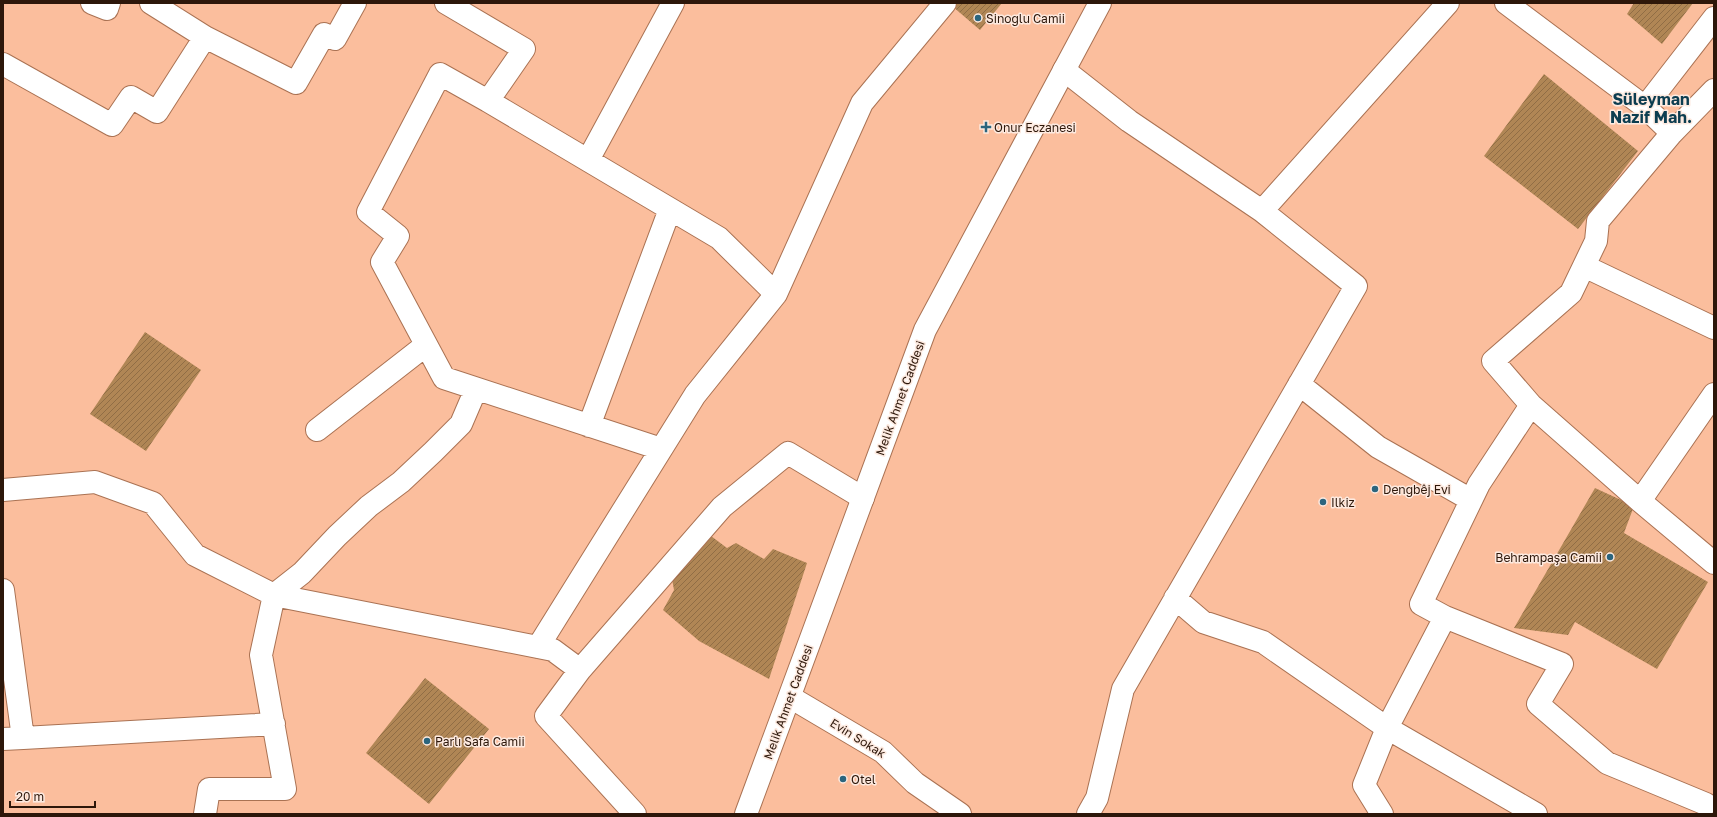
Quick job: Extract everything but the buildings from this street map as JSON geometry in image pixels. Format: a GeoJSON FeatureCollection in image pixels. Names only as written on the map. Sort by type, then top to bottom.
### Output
{"type":"FeatureCollection","features":[{"type":"Feature","properties":{"kind":"street"},"geometry":{"type":"LineString","coordinates":[[92,3],[107,9],[109,3]]}},
{"type":"Feature","properties":{"kind":"street"},"geometry":{"type":"LineString","coordinates":[[151,3],[206,37],[296,83],[324,34],[335,39],[355,3]]}},
{"type":"Feature","properties":{"kind":"street"},"geometry":{"type":"LineString","coordinates":[[446,3],[524,49],[488,101]]}},
{"type":"Feature","properties":{"kind":"street"},"geometry":{"type":"LineString","coordinates":[[588,160],[673,3]]}},
{"type":"Feature","properties":{"kind":"street"},"geometry":{"type":"LineString","coordinates":[[538,647],[695,395],[776,294],[862,103],[945,3]]}},
{"type":"Feature","properties":{"kind":"street","name":"Melik Ahmet Caddesi"},"geometry":{"type":"LineString","coordinates":[[746,814],[925,330],[1100,3]]}},
{"type":"Feature","properties":{"kind":"street"},"geometry":{"type":"LineString","coordinates":[[1262,211],[1448,3]]}},
{"type":"Feature","properties":{"kind":"street"},"geometry":{"type":"LineString","coordinates":[[1506,3],[1645,107],[1672,133]]}},
{"type":"Feature","properties":{"kind":"street"},"geometry":{"type":"LineString","coordinates":[[1645,107],[1714,18]]}},
{"type":"Feature","properties":{"kind":"street"},"geometry":{"type":"LineString","coordinates":[[3,64],[112,125],[131,98],[157,112],[206,37]]}},
{"type":"Feature","properties":{"kind":"street"},"geometry":{"type":"LineString","coordinates":[[1064,70],[1129,121],[1262,211],[1356,286],[1123,688],[1097,798],[1088,814]]}},
{"type":"Feature","properties":{"kind":"street"},"geometry":{"type":"LineString","coordinates":[[661,449],[444,378],[382,262],[398,236],[368,212],[440,74],[719,238],[776,294]]}},
{"type":"Feature","properties":{"kind":"street"},"geometry":{"type":"LineString","coordinates":[[1714,90],[1672,133],[1598,221],[1596,241],[1571,293],[1493,361],[1531,405],[1714,564]]}},
{"type":"Feature","properties":{"kind":"street"},"geometry":{"type":"LineString","coordinates":[[589,426],[670,209]]}},
{"type":"Feature","properties":{"kind":"street"},"geometry":{"type":"LineString","coordinates":[[1584,266],[1714,328]]}},
{"type":"Feature","properties":{"kind":"street"},"geometry":{"type":"LineString","coordinates":[[317,430],[426,345]]}},
{"type":"Feature","properties":{"kind":"street"},"geometry":{"type":"LineString","coordinates":[[1299,384],[1378,447],[1471,500]]}},
{"type":"Feature","properties":{"kind":"street"},"geometry":{"type":"LineString","coordinates":[[205,814],[209,789],[285,789],[261,655],[274,595],[302,573],[337,536],[369,506],[400,482],[461,424],[476,389]]}},
{"type":"Feature","properties":{"kind":"street"},"geometry":{"type":"LineString","coordinates":[[1640,501],[1714,394]]}},
{"type":"Feature","properties":{"kind":"street"},"geometry":{"type":"LineString","coordinates":[[1531,405],[1479,484],[1421,604],[1445,617],[1562,664],[1538,704],[1607,763],[1707,803]]}},
{"type":"Feature","properties":{"kind":"street"},"geometry":{"type":"LineString","coordinates":[[635,814],[546,716],[580,670],[722,507],[788,453],[863,498]]}},
{"type":"Feature","properties":{"kind":"street"},"geometry":{"type":"LineString","coordinates":[[3,490],[95,482],[153,503],[195,555],[274,595],[553,650],[580,670]]}},
{"type":"Feature","properties":{"kind":"street"},"geometry":{"type":"LineString","coordinates":[[3,590],[13,738],[274,724]]}},
{"type":"Feature","properties":{"kind":"street"},"geometry":{"type":"LineString","coordinates":[[1175,598],[1203,622],[1263,642],[1387,728],[1536,814]]}},
{"type":"Feature","properties":{"kind":"street"},"geometry":{"type":"LineString","coordinates":[[1382,814],[1364,785],[1387,728],[1445,617]]}},
{"type":"Feature","properties":{"kind":"street","name":"Evin Sokak"},"geometry":{"type":"LineString","coordinates":[[790,696],[883,752],[915,783],[960,814]]}},
{"type":"Feature","properties":{"kind":"place","name":"Sinoğlu Camii"},"geometry":{"type":"Point","coordinates":[978,18]}},
{"type":"Feature","properties":{"kind":"place","name":"Onur Eczanesi"},"geometry":{"type":"Point","coordinates":[986,127]}},
{"type":"Feature","properties":{"kind":"place","name":"Dengbêj Evi"},"geometry":{"type":"Point","coordinates":[1375,489]}},
{"type":"Feature","properties":{"kind":"place","name":"Ilkiz"},"geometry":{"type":"Point","coordinates":[1323,502]}},
{"type":"Feature","properties":{"kind":"place","name":"Behrampaşa Camii"},"geometry":{"type":"Point","coordinates":[1610,557]}},
{"type":"Feature","properties":{"kind":"place","name":"Parlı Safa Camii"},"geometry":{"type":"Point","coordinates":[427,741]}},
{"type":"Feature","properties":{"kind":"place","name":"Otel"},"geometry":{"type":"Point","coordinates":[843,779]}},
{"type":"Feature","properties":{"kind":"district","name":"Süleyman Nazif Mah."},"geometry":{"type":"Point","coordinates":[1651,108]}}]}
